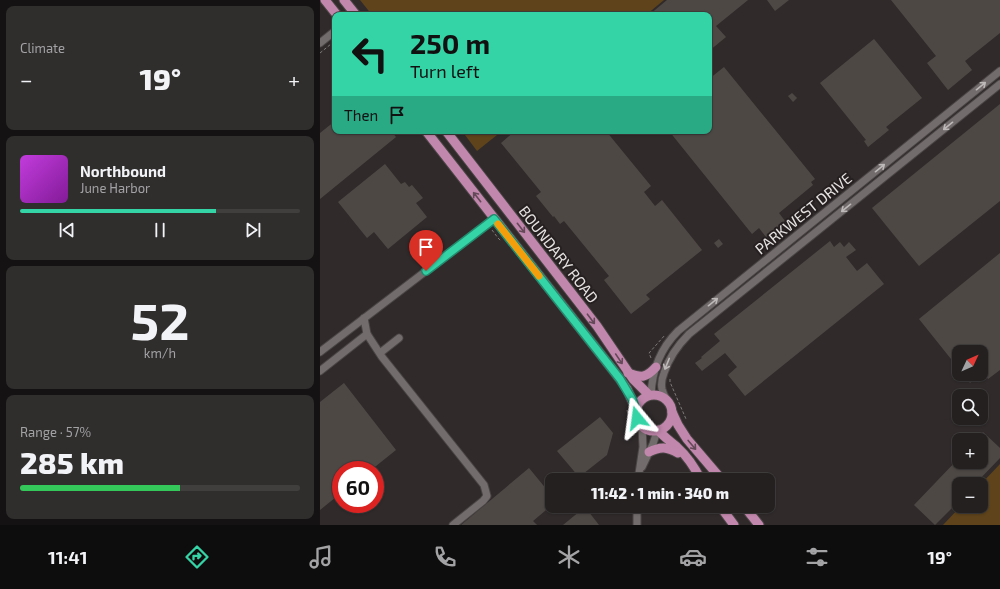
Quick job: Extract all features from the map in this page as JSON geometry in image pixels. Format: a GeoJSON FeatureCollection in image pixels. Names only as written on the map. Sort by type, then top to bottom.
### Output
{"type":"FeatureCollection","features":[{"type":"Feature","properties":{"kind":"main road"},"geometry":{"type":"LineString","coordinates":[[325,0],[335,12]]}},
{"type":"Feature","properties":{"kind":"main road"},"geometry":{"type":"LineString","coordinates":[[344,0],[353,12]]}},
{"type":"Feature","properties":{"kind":"main road","name":"BOUNDARY ROAD"},"geometry":{"type":"LineString","coordinates":[[428,134],[620,379],[627,389],[636,410]]}},
{"type":"Feature","properties":{"kind":"main road","name":"BOUNDARY ROAD"},"geometry":{"type":"LineString","coordinates":[[448,134],[597,326],[628,373],[637,384],[650,395]]}},
{"type":"Feature","properties":{"kind":"main road"},"geometry":{"type":"LineString","coordinates":[[628,373],[638,377],[643,376],[649,374],[656,367]]}},
{"type":"Feature","properties":{"kind":"main road"},"geometry":{"type":"LineString","coordinates":[[672,412],[671,419],[664,428],[649,430],[642,426],[637,418],[636,410],[641,400],[650,395],[661,396],[667,400],[671,406],[678,426],[716,473]]}},
{"type":"Feature","properties":{"kind":"main road"},"geometry":{"type":"LineString","coordinates":[[657,430],[681,451],[697,473]]}},
{"type":"Feature","properties":{"kind":"main road"},"geometry":{"type":"LineString","coordinates":[[649,452],[656,448],[664,447],[688,459]]}},
{"type":"Feature","properties":{"kind":"main road"},"geometry":{"type":"LineString","coordinates":[[725,513],[734,525]]}},
{"type":"Feature","properties":{"kind":"main road"},"geometry":{"type":"LineString","coordinates":[[750,513],[759,525]]}},
{"type":"Feature","properties":{"kind":"street"},"geometry":{"type":"LineString","coordinates":[[320,43],[332,33]]}},
{"type":"Feature","properties":{"kind":"street","name":"PARKWEST DRIVE"},"geometry":{"type":"LineString","coordinates":[[650,395],[656,367],[662,352],[673,336],[1000,71]]}},
{"type":"Feature","properties":{"kind":"street","name":"PARKWEST DRIVE"},"geometry":{"type":"LineString","coordinates":[[667,400],[661,383],[667,363],[676,348],[689,334],[1000,84]]}},
{"type":"Feature","properties":{"kind":"street"},"geometry":{"type":"LineString","coordinates":[[320,352],[494,219]]}},
{"type":"Feature","properties":{"kind":"street"},"geometry":{"type":"LineString","coordinates":[[758,266],[764,273]]}},
{"type":"Feature","properties":{"kind":"street"},"geometry":{"type":"LineString","coordinates":[[364,318],[367,334],[380,353],[484,485],[487,496],[483,501],[453,525]]}},
{"type":"Feature","properties":{"kind":"street"},"geometry":{"type":"LineString","coordinates":[[320,370],[367,334]]}},
{"type":"Feature","properties":{"kind":"street"},"geometry":{"type":"LineString","coordinates":[[380,353],[399,338]]}},
{"type":"Feature","properties":{"kind":"street"},"geometry":{"type":"LineString","coordinates":[[640,473],[643,447],[642,426]]}},
{"type":"Feature","properties":{"kind":"street"},"geometry":{"type":"LineString","coordinates":[[641,473],[657,430]]}},
{"type":"Feature","properties":{"kind":"street"},"geometry":{"type":"LineString","coordinates":[[636,513],[637,525]]}},
{"type":"Feature","properties":{"kind":"path"},"geometry":{"type":"LineString","coordinates":[[320,53],[332,44]]}},
{"type":"Feature","properties":{"kind":"shaded area"},"geometry":{"type":"Polygon","coordinates":[[[360,0],[664,0],[650,12],[370,12],[360,0]]]}},
{"type":"Feature","properties":{"kind":"shaded area"},"geometry":{"type":"Polygon","coordinates":[[[464,134],[498,134],[477,151],[464,134]]]}},
{"type":"Feature","properties":{"kind":"shaded area"},"geometry":{"type":"Polygon","coordinates":[[[1000,464],[1000,525],[943,525],[954,513],[988,513],[988,477],[1000,464]]]}},
{"type":"Feature","properties":{"kind":"building"},"geometry":{"type":"Polygon","coordinates":[[[667,0],[748,0],[716,26],[726,37],[712,49],[712,12],[653,12],[667,0]]]}},
{"type":"Feature","properties":{"kind":"building"},"geometry":{"type":"Polygon","coordinates":[[[767,0],[789,0],[775,11],[767,0]]]}},
{"type":"Feature","properties":{"kind":"building"},"geometry":{"type":"Polygon","coordinates":[[[891,0],[1000,0],[1000,33],[965,61],[972,70],[948,90],[927,63],[936,56],[891,0]]]}},
{"type":"Feature","properties":{"kind":"building"},"geometry":{"type":"Polygon","coordinates":[[[874,39],[922,98],[886,127],[889,130],[868,147],[864,141],[866,140],[820,83],[874,39]]]}},
{"type":"Feature","properties":{"kind":"building"},"geometry":{"type":"Polygon","coordinates":[[[724,67],[815,179],[811,182],[813,185],[779,213],[785,221],[766,237],[759,228],[752,234],[671,134],[712,134],[712,77],[724,67]]]}},
{"type":"Feature","properties":{"kind":"building"},"geometry":{"type":"Polygon","coordinates":[[[792,93],[797,98],[793,102],[788,96],[792,93]]]}},
{"type":"Feature","properties":{"kind":"building"},"geometry":{"type":"Polygon","coordinates":[[[1000,104],[1000,201],[919,266],[872,208],[1000,104]]]}},
{"type":"Feature","properties":{"kind":"building"},"geometry":{"type":"Polygon","coordinates":[[[332,123],[332,134],[394,134],[396,137],[320,199],[320,133],[332,123]]]}},
{"type":"Feature","properties":{"kind":"building"},"geometry":{"type":"Polygon","coordinates":[[[512,134],[608,134],[651,186],[644,192],[655,206],[662,200],[702,250],[646,295],[650,299],[631,314],[604,280],[609,276],[564,221],[560,224],[554,216],[553,217],[536,196],[541,192],[501,143],[512,134]]]}},
{"type":"Feature","properties":{"kind":"building"},"geometry":{"type":"Polygon","coordinates":[[[385,164],[401,184],[405,182],[409,187],[412,185],[423,198],[416,203],[427,217],[388,249],[374,232],[367,238],[338,202],[385,164]]]}},
{"type":"Feature","properties":{"kind":"building"},"geometry":{"type":"Polygon","coordinates":[[[719,239],[723,244],[718,248],[714,243],[719,239]]]}},
{"type":"Feature","properties":{"kind":"building"},"geometry":{"type":"Polygon","coordinates":[[[830,241],[834,247],[840,242],[844,247],[849,242],[856,250],[846,257],[857,271],[867,263],[884,284],[745,396],[728,375],[737,367],[725,353],[702,371],[695,363],[720,341],[714,334],[830,241]]]}},
{"type":"Feature","properties":{"kind":"building"},"geometry":{"type":"Polygon","coordinates":[[[1000,253],[1000,370],[988,379],[988,345],[952,345],[952,360],[919,319],[1000,253]]]}},
{"type":"Feature","properties":{"kind":"building"},"geometry":{"type":"Polygon","coordinates":[[[344,383],[396,450],[382,461],[332,461],[332,500],[320,510],[320,402],[344,383]]]}},
{"type":"Feature","properties":{"kind":"building"},"geometry":{"type":"Polygon","coordinates":[[[600,417],[613,433],[607,455],[584,473],[576,473],[557,451],[600,417]]]}},
{"type":"Feature","properties":{"kind":"building"},"geometry":{"type":"Polygon","coordinates":[[[988,437],[1000,448],[1000,458],[982,477],[952,477],[952,508],[935,525],[914,505],[952,465],[952,469],[988,469],[988,437]]]}},
{"type":"Feature","properties":{"kind":"building"},"geometry":{"type":"Polygon","coordinates":[[[529,468],[545,487],[545,511],[533,521],[537,525],[461,525],[529,468]]]}},
{"type":"Feature","properties":{"kind":"building"},"geometry":{"type":"Polygon","coordinates":[[[578,513],[590,513],[599,525],[563,525],[578,513]]]}},
{"type":"Feature","properties":{"kind":"slow traffic"},"geometry":{"type":"LineString","coordinates":[[498,224],[539,276]]}},
{"type":"Feature","properties":{"kind":"route"},"geometry":{"type":"LineString","coordinates":[[426,271],[494,219],[620,379],[632,399],[637,418]]}}]}
